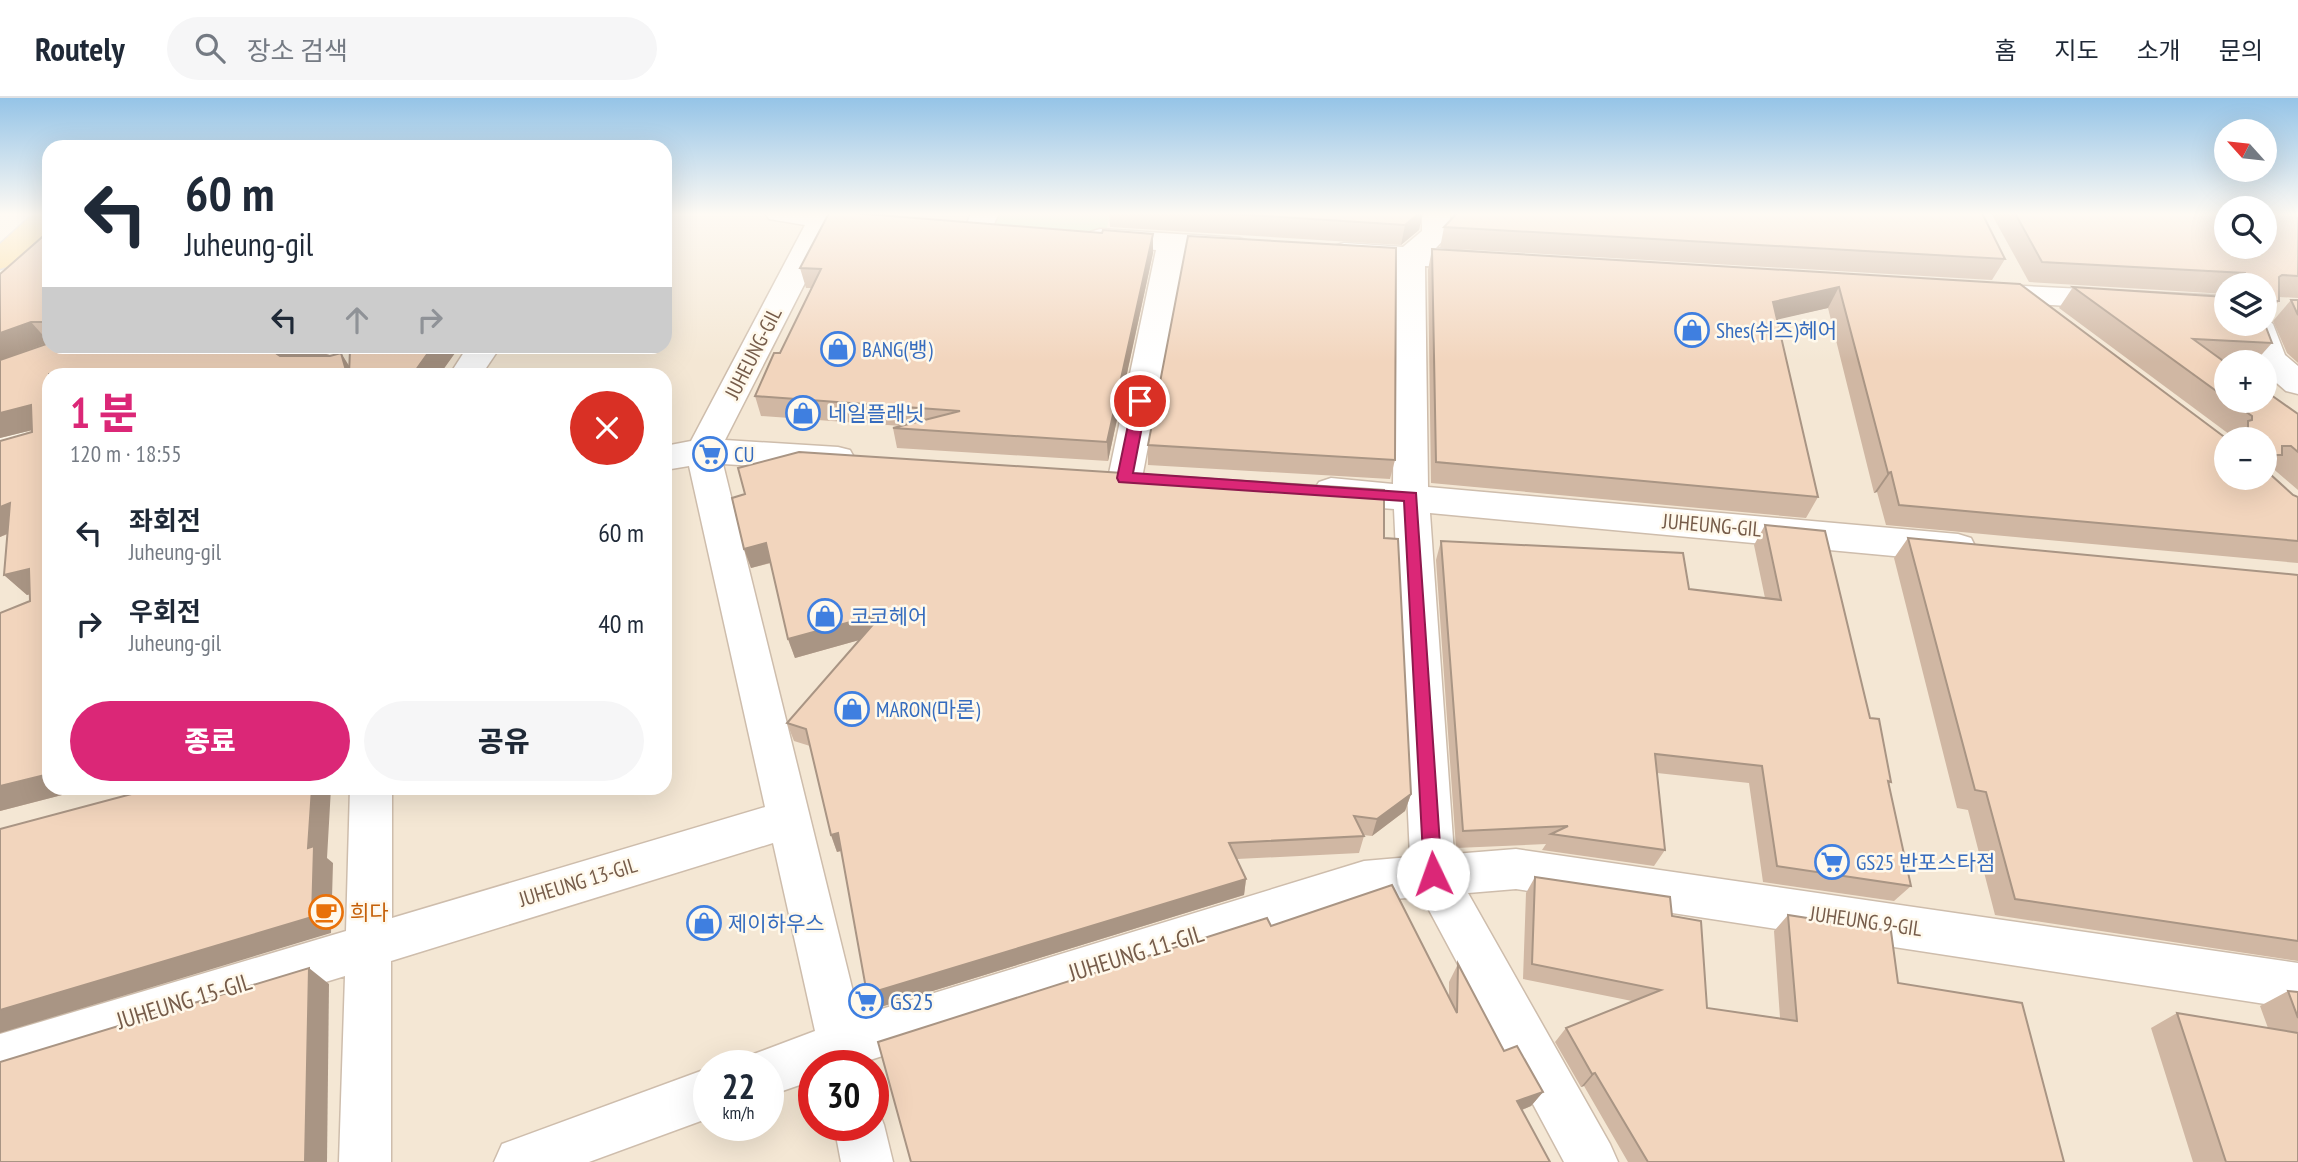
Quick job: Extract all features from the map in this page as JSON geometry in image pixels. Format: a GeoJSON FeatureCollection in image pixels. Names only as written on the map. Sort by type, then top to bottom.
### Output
{"type":"FeatureCollection","features":[{"type":"Feature","properties":{"kind":"street","name":"JUHEUNG-GIL"},"geometry":{"type":"LineString","coordinates":[[684,454],[797,263]]}},
{"type":"Feature","properties":{"kind":"street"},"geometry":{"type":"LineString","coordinates":[[1125,478],[1168,263]]}},
{"type":"Feature","properties":{"kind":"street"},"geometry":{"type":"LineString","coordinates":[[1410,263],[1411,496],[1433,874],[1592,1162]]}},
{"type":"Feature","properties":{"kind":"street"},"geometry":{"type":"LineString","coordinates":[[2012,284],[2060,328]]}},
{"type":"Feature","properties":{"kind":"street"},"geometry":{"type":"LineString","coordinates":[[1949,291],[2012,284],[2214,305]]}},
{"type":"Feature","properties":{"kind":"street"},"geometry":{"type":"LineString","coordinates":[[2268,336],[2271,360],[2298,383]]}},
{"type":"Feature","properties":{"kind":"street"},"geometry":{"type":"LineString","coordinates":[[843,1050],[788,819],[684,454],[866,461]]}},
{"type":"Feature","properties":{"kind":"street","name":"JUHEUNG-GIL"},"geometry":{"type":"LineString","coordinates":[[1302,489],[1411,496],[1984,551]]}},
{"type":"Feature","properties":{"kind":"street"},"geometry":{"type":"LineString","coordinates":[[365,1162],[371,795]]}},
{"type":"Feature","properties":{"kind":"street","name":"JUHEUNG 13-GIL"},"geometry":{"type":"LineString","coordinates":[[369,945],[788,819]]}},
{"type":"Feature","properties":{"kind":"street","name":"JUHEUNG 9-GIL"},"geometry":{"type":"LineString","coordinates":[[1433,874],[1516,869],[2298,986]]}},
{"type":"Feature","properties":{"kind":"street","name":"JUHEUNG 11-GIL"},"geometry":{"type":"LineString","coordinates":[[859,1050],[1364,881],[1433,874]]}},
{"type":"Feature","properties":{"kind":"street","name":"JUHEUNG 15-GIL"},"geometry":{"type":"LineString","coordinates":[[0,1058],[369,945]]}},
{"type":"Feature","properties":{"kind":"street"},"geometry":{"type":"LineString","coordinates":[[520,1162],[693,1099]]}},
{"type":"Feature","properties":{"kind":"street"},"geometry":{"type":"LineString","coordinates":[[862,1141],[867,1162]]}},
{"type":"Feature","properties":{"kind":"shaded area"},"geometry":{"type":"Polygon","coordinates":[[[672,263],[2298,263],[2298,1162],[0,1162],[0,467],[34,451],[7,388],[42,376],[42,795],[672,795],[672,368],[67,368],[109,354],[672,354],[672,263]]]}},
{"type":"Feature","properties":{"kind":"building"},"geometry":{"type":"Polygon","coordinates":[[[13,263],[42,263],[42,322],[31,322],[0,333],[0,274],[13,263]]]}},
{"type":"Feature","properties":{"kind":"building"},"geometry":{"type":"Polygon","coordinates":[[[803,263],[1147,263],[1107,442],[893,428],[960,411],[755,396],[774,353],[780,353],[821,269],[800,268],[803,263]]]}},
{"type":"Feature","properties":{"kind":"building"},"geometry":{"type":"Polygon","coordinates":[[[1183,263],[1396,263],[1395,460],[1148,445],[1183,263]]]}},
{"type":"Feature","properties":{"kind":"building"},"geometry":{"type":"Polygon","coordinates":[[[1432,263],[1661,263],[2020,284],[2214,429],[2214,490],[2277,490],[2277,480],[2298,497],[2298,541],[1899,505],[1891,472],[1888,473],[1839,287],[1773,302],[1818,497],[1436,462],[1432,263]]]}},
{"type":"Feature","properties":{"kind":"building"},"geometry":{"type":"Polygon","coordinates":[[[2054,263],[2298,263],[2298,276],[2279,277],[2279,301],[2277,273],[2054,263]]]}},
{"type":"Feature","properties":{"kind":"building"},"geometry":{"type":"Polygon","coordinates":[[[2073,287],[2214,296],[2214,336],[2269,336],[2272,343],[2193,339],[2214,354],[2214,389],[2073,287]]]}},
{"type":"Feature","properties":{"kind":"building"},"geometry":{"type":"Polygon","coordinates":[[[2291,300],[2298,300],[2298,315],[2291,300]]]}},
{"type":"Feature","properties":{"kind":"building"},"geometry":{"type":"Polygon","coordinates":[[[42,345],[42,354],[341,354],[345,368],[42,368],[42,776],[0,786],[0,613],[30,601],[29,569],[4,575],[10,503],[0,507],[0,441],[32,432],[31,405],[0,413],[0,360],[42,345]]]}},
{"type":"Feature","properties":{"kind":"building"},"geometry":{"type":"Polygon","coordinates":[[[350,354],[427,354],[417,368],[349,368],[350,354]]]}},
{"type":"Feature","properties":{"kind":"building"},"geometry":{"type":"Polygon","coordinates":[[[2277,399],[2298,414],[2298,452],[2291,446],[2282,446],[2282,455],[2277,455],[2277,427],[2248,427],[2252,416],[2248,413],[2277,413],[2277,399]]]}},
{"type":"Feature","properties":{"kind":"building"},"geometry":{"type":"Polygon","coordinates":[[[799,452],[1384,490],[1384,538],[1398,539],[1411,794],[1377,819],[1354,816],[1364,836],[1229,843],[1246,879],[867,994],[838,833],[831,835],[806,729],[787,723],[883,613],[788,639],[766,543],[744,549],[732,498],[745,494],[738,468],[799,452]]]}},
{"type":"Feature","properties":{"kind":"building"},"geometry":{"type":"Polygon","coordinates":[[[1765,525],[1825,531],[1870,718],[1879,719],[1891,782],[1888,781],[1911,886],[1777,866],[1762,766],[1655,754],[1665,850],[1551,834],[1568,826],[1463,831],[1441,541],[1683,553],[1689,589],[1781,600],[1765,525]]]}},
{"type":"Feature","properties":{"kind":"building"},"geometry":{"type":"Polygon","coordinates":[[[1908,538],[2298,575],[2298,941],[2015,899],[1986,792],[1975,790],[1908,538]]]}},
{"type":"Feature","properties":{"kind":"building"},"geometry":{"type":"Polygon","coordinates":[[[128,795],[312,795],[308,848],[314,846],[312,917],[0,1010],[0,829],[128,795]]]}},
{"type":"Feature","properties":{"kind":"building"},"geometry":{"type":"Polygon","coordinates":[[[1535,877],[1670,897],[1672,916],[1701,921],[1707,1008],[1797,1021],[1788,915],[1891,931],[1898,983],[2022,1003],[2064,1162],[1648,1162],[1566,1028],[1661,990],[1532,964],[1535,877]]]}},
{"type":"Feature","properties":{"kind":"building"},"geometry":{"type":"Polygon","coordinates":[[[1392,885],[1457,1013],[1458,964],[1504,1051],[1517,1046],[1543,1092],[1517,1101],[1550,1162],[911,1162],[889,1082],[889,1050],[880,1050],[878,1042],[1267,918],[1271,926],[1392,885]]]}},
{"type":"Feature","properties":{"kind":"building"},"geometry":{"type":"Polygon","coordinates":[[[309,968],[305,1162],[0,1162],[0,1062],[309,968]]]}},
{"type":"Feature","properties":{"kind":"building"},"geometry":{"type":"Polygon","coordinates":[[[2288,991],[2298,992],[2298,1018],[2288,991]]]}},
{"type":"Feature","properties":{"kind":"building"},"geometry":{"type":"Polygon","coordinates":[[[2177,1013],[2298,1033],[2298,1162],[2226,1162],[2177,1013]]]}},
{"type":"Feature","properties":{"kind":"place","name":"Shes(쉬즈)헤어"},"geometry":{"type":"Point","coordinates":[1692,330]}},
{"type":"Feature","properties":{"kind":"place","name":"BANG(뱅)"},"geometry":{"type":"Point","coordinates":[838,349]}},
{"type":"Feature","properties":{"kind":"place","name":"네일플래닛"},"geometry":{"type":"Point","coordinates":[803,413]}},
{"type":"Feature","properties":{"kind":"place","name":"CU"},"geometry":{"type":"Point","coordinates":[710,454]}},
{"type":"Feature","properties":{"kind":"place","name":"코코헤어"},"geometry":{"type":"Point","coordinates":[825,616]}},
{"type":"Feature","properties":{"kind":"place","name":"MARON(마론)"},"geometry":{"type":"Point","coordinates":[852,709]}},
{"type":"Feature","properties":{"kind":"place","name":"GS25 반포스타점"},"geometry":{"type":"Point","coordinates":[1832,862]}},
{"type":"Feature","properties":{"kind":"place","name":"희다"},"geometry":{"type":"Point","coordinates":[326,912]}},
{"type":"Feature","properties":{"kind":"place","name":"제이하우스"},"geometry":{"type":"Point","coordinates":[704,923]}},
{"type":"Feature","properties":{"kind":"place","name":"GS25"},"geometry":{"type":"Point","coordinates":[866,1001]}},
{"type":"Feature","properties":{"kind":"route"},"geometry":{"type":"LineString","coordinates":[[1140,401],[1125,478],[1411,496],[1433,874]]}}]}
